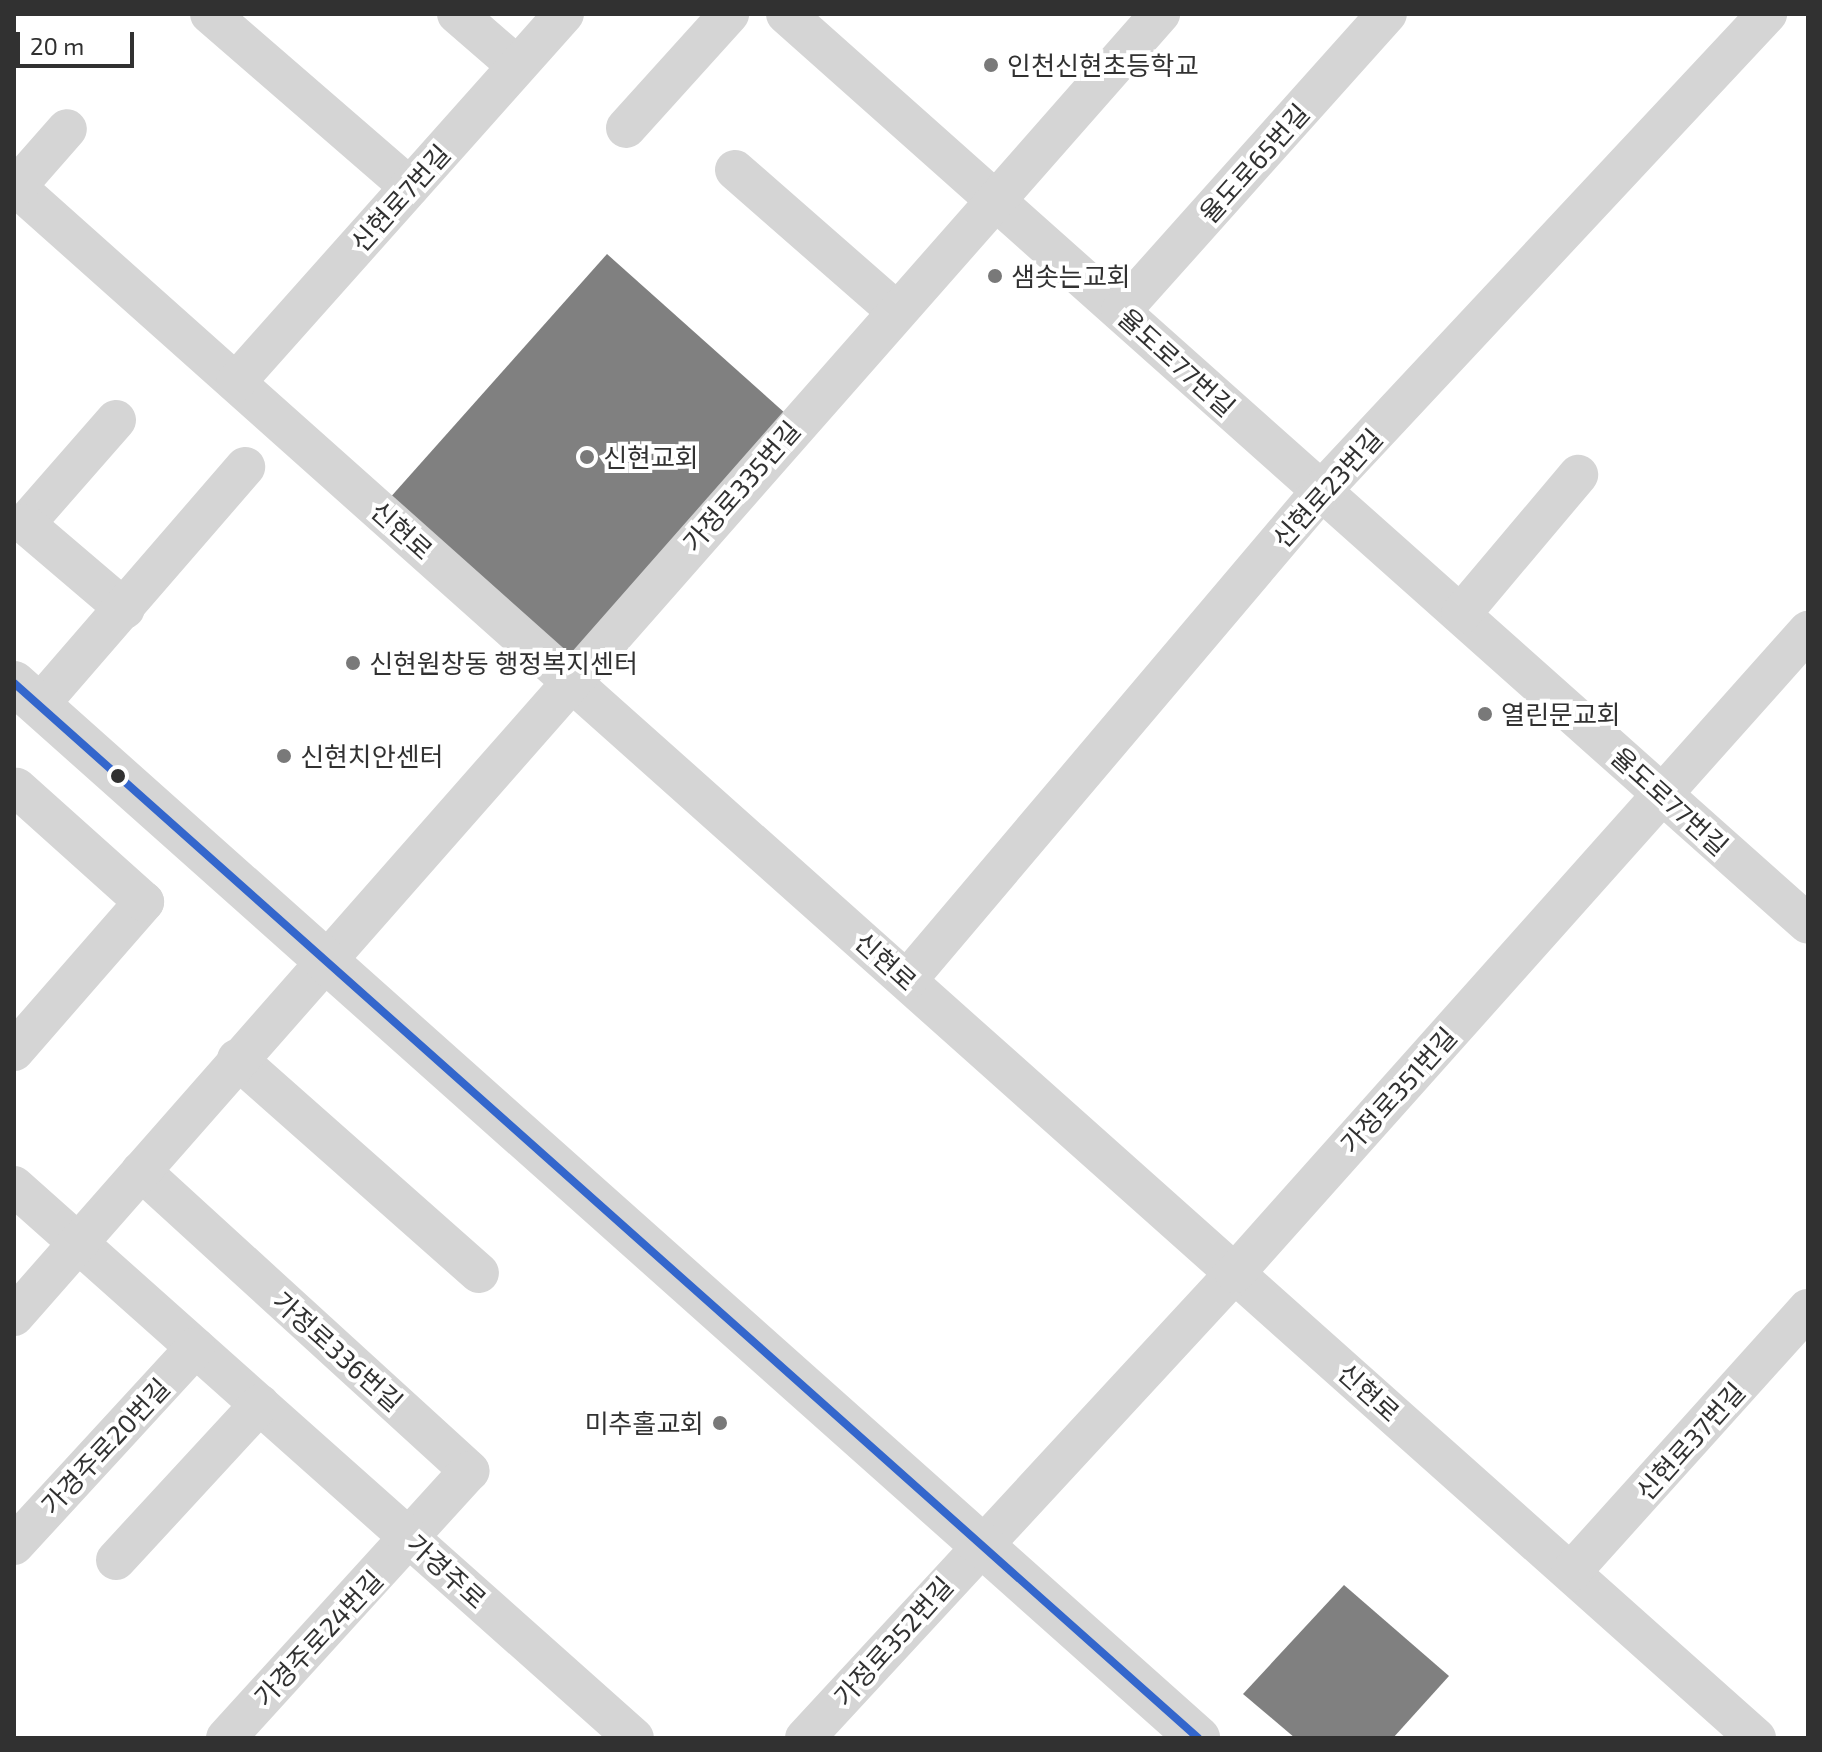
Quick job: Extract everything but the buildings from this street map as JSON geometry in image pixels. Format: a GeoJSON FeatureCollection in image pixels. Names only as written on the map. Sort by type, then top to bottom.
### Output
{"type":"FeatureCollection","features":[{"type":"Feature","properties":{"kind":"street"},"geometry":{"type":"LineString","coordinates":[[210,14],[410,187]]}},
{"type":"Feature","properties":{"kind":"street"},"geometry":{"type":"LineString","coordinates":[[457,14],[517,66]]}},
{"type":"Feature","properties":{"kind":"street","name":"신현로7번길"},"geometry":{"type":"LineString","coordinates":[[236,382],[564,14]]}},
{"type":"Feature","properties":{"kind":"street"},"geometry":{"type":"LineString","coordinates":[[626,128],[729,14]]}},
{"type":"Feature","properties":{"kind":"street","name":"율도로77번길"},"geometry":{"type":"LineString","coordinates":[[786,14],[1808,924]]}},
{"type":"Feature","properties":{"kind":"street","name":"가정로335번길"},"geometry":{"type":"LineString","coordinates":[[326,961],[993,197],[1160,14]]}},
{"type":"Feature","properties":{"kind":"street","name":"율도로65번길"},"geometry":{"type":"LineString","coordinates":[[1121,311],[1387,14]]}},
{"type":"Feature","properties":{"kind":"street","name":"신현로23번길"},"geometry":{"type":"LineString","coordinates":[[907,980],[1322,490],[1767,14]]}},
{"type":"Feature","properties":{"kind":"street"},"geometry":{"type":"LineString","coordinates":[[15,186],[67,129]]}},
{"type":"Feature","properties":{"kind":"street"},"geometry":{"type":"LineString","coordinates":[[735,170],[895,310]]}},
{"type":"Feature","properties":{"kind":"street","name":"신현로"},"geometry":{"type":"LineString","coordinates":[[15,186],[1756,1738]]}},
{"type":"Feature","properties":{"kind":"street"},"geometry":{"type":"LineString","coordinates":[[116,420],[25,524],[125,609]]}},
{"type":"Feature","properties":{"kind":"street"},"geometry":{"type":"LineString","coordinates":[[245,467],[125,609],[26,694],[1198,1738]]}},
{"type":"Feature","properties":{"kind":"street"},"geometry":{"type":"LineString","coordinates":[[1461,614],[1578,475]]}},
{"type":"Feature","properties":{"kind":"street","name":"가정로351번길"},"geometry":{"type":"LineString","coordinates":[[981,1543],[1235,1273],[1808,631]]}},
{"type":"Feature","properties":{"kind":"street"},"geometry":{"type":"LineString","coordinates":[[14,1051],[144,902],[15,788]]}},
{"type":"Feature","properties":{"kind":"street"},"geometry":{"type":"LineString","coordinates":[[14,1316],[326,961]]}},
{"type":"Feature","properties":{"kind":"street"},"geometry":{"type":"LineString","coordinates":[[237,1059],[479,1273]]}},
{"type":"Feature","properties":{"kind":"street","name":"가정로336번길"},"geometry":{"type":"LineString","coordinates":[[141,1171],[469,1471],[410,1538]]}},
{"type":"Feature","properties":{"kind":"street","name":"가경주로"},"geometry":{"type":"LineString","coordinates":[[14,1186],[634,1738]]}},
{"type":"Feature","properties":{"kind":"street","name":"신현로37번길"},"geometry":{"type":"LineString","coordinates":[[1571,1572],[1808,1309]]}},
{"type":"Feature","properties":{"kind":"street","name":"가경주로20번길"},"geometry":{"type":"LineString","coordinates":[[14,1545],[195,1348]]}},
{"type":"Feature","properties":{"kind":"street"},"geometry":{"type":"LineString","coordinates":[[116,1560],[260,1404]]}},
{"type":"Feature","properties":{"kind":"street","name":"가경주로24번길"},"geometry":{"type":"LineString","coordinates":[[226,1738],[410,1538]]}},
{"type":"Feature","properties":{"kind":"street","name":"가정로352번길"},"geometry":{"type":"LineString","coordinates":[[805,1738],[981,1543]]}},
{"type":"Feature","properties":{"kind":"transit line"},"geometry":{"type":"LineString","coordinates":[[14,683],[1198,1738]]}},
{"type":"Feature","properties":{"kind":"place","name":"인천신현초등학교"},"geometry":{"type":"Point","coordinates":[991,65]}},
{"type":"Feature","properties":{"kind":"place","name":"샘솟는교회"},"geometry":{"type":"Point","coordinates":[995,276]}},
{"type":"Feature","properties":{"kind":"place","name":"신현교회"},"geometry":{"type":"Point","coordinates":[587,457]}},
{"type":"Feature","properties":{"kind":"place","name":"신현원창동 행정복지센터"},"geometry":{"type":"Point","coordinates":[353,663]}},
{"type":"Feature","properties":{"kind":"place","name":"열린문교회"},"geometry":{"type":"Point","coordinates":[1485,714]}},
{"type":"Feature","properties":{"kind":"place","name":"신현치안센터"},"geometry":{"type":"Point","coordinates":[284,756]}},
{"type":"Feature","properties":{"kind":"place","name":"미추홀교회"},"geometry":{"type":"Point","coordinates":[720,1423]}}]}
